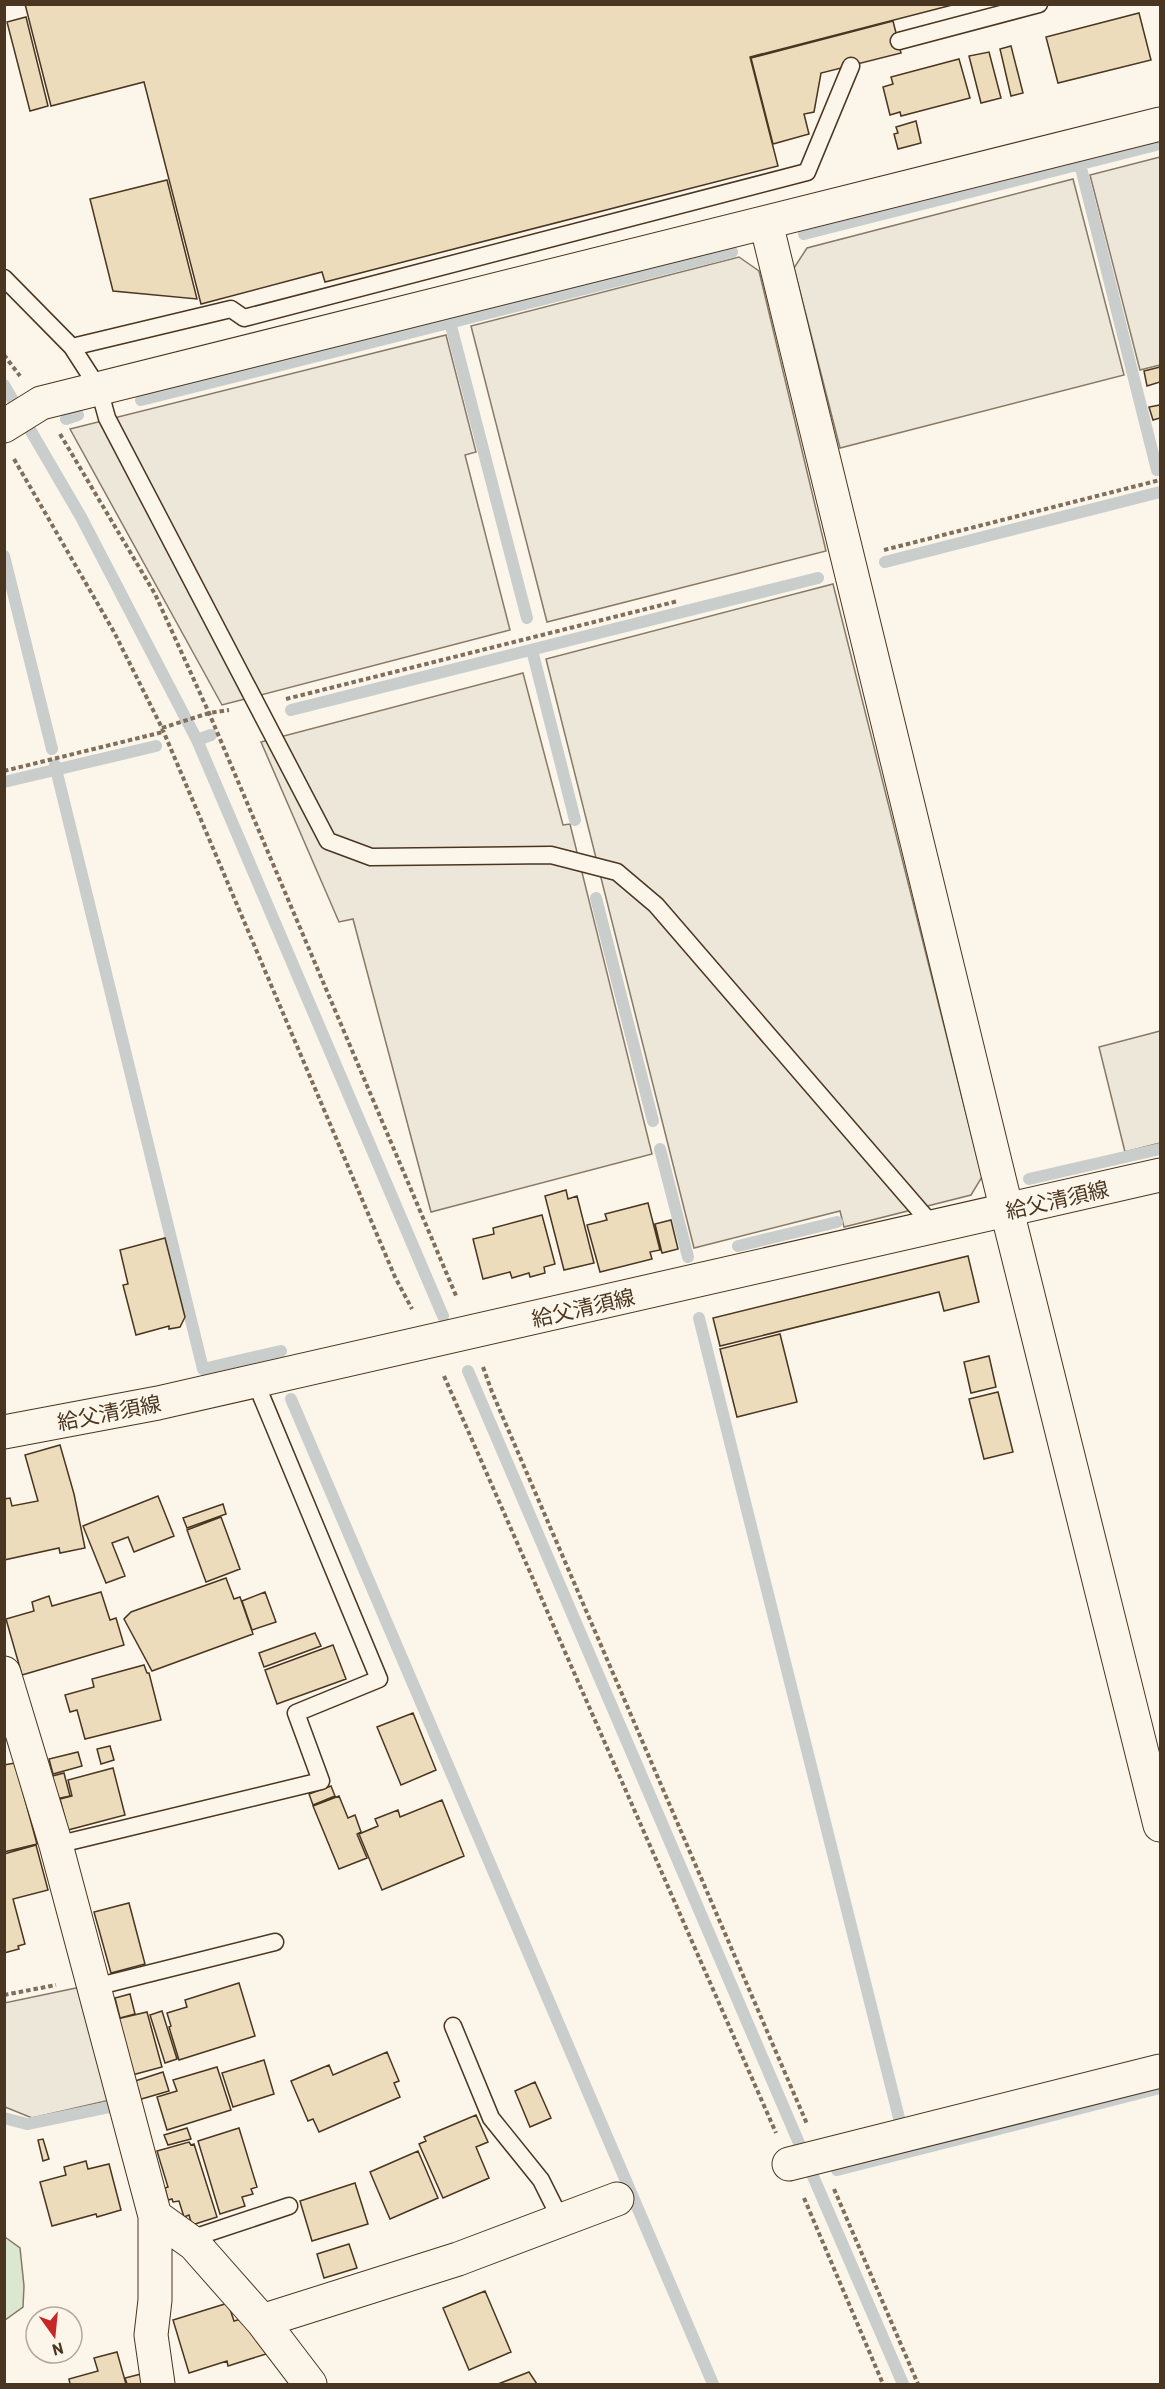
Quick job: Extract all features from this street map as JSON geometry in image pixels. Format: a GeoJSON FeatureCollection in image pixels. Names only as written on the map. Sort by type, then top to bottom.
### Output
{"type":"FeatureCollection","features":[{"type":"Feature","properties":{"kind":"street"},"geometry":{"type":"LineString","coordinates":[[7,435],[41,403],[1161,124]]}},
{"type":"Feature","properties":{"kind":"street"},"geometry":{"type":"LineString","coordinates":[[766,223],[1007,1211],[1161,1825]]}},
{"type":"Feature","properties":{"kind":"street","name":"給父清須線"},"geometry":{"type":"LineString","coordinates":[[4,1432],[158,1403],[1161,1174]]}},
{"type":"Feature","properties":{"kind":"street"},"geometry":{"type":"LineString","coordinates":[[4,1673],[56,1845],[155,2216],[155,2300],[151,2335],[158,2385]]}},
{"type":"Feature","properties":{"kind":"street"},"geometry":{"type":"LineString","coordinates":[[789,2164],[1161,2071]]}},
{"type":"Feature","properties":{"kind":"street"},"geometry":{"type":"LineString","coordinates":[[262,2321],[458,2259],[617,2199]]}},
{"type":"Feature","properties":{"kind":"street"},"geometry":{"type":"LineString","coordinates":[[155,2216],[194,2244],[262,2321],[310,2385]]}},
{"type":"Feature","properties":{"kind":"lane"},"geometry":{"type":"LineString","coordinates":[[898,41],[1040,4]]}},
{"type":"Feature","properties":{"kind":"lane"},"geometry":{"type":"LineString","coordinates":[[72,347],[231,309],[244,318],[807,172],[851,66]]}},
{"type":"Feature","properties":{"kind":"lane"},"geometry":{"type":"LineString","coordinates":[[4,278],[72,347],[99,389],[107,418],[328,841],[372,857],[551,855],[617,872],[656,905],[934,1227]]}},
{"type":"Feature","properties":{"kind":"lane"},"geometry":{"type":"LineString","coordinates":[[56,1845],[321,1781],[296,1713],[379,1679],[255,1381]]}},
{"type":"Feature","properties":{"kind":"lane"},"geometry":{"type":"LineString","coordinates":[[93,1983],[275,1942]]}},
{"type":"Feature","properties":{"kind":"lane"},"geometry":{"type":"LineString","coordinates":[[453,2026],[491,2118],[541,2180],[561,2220]]}},
{"type":"Feature","properties":{"kind":"lane"},"geometry":{"type":"LineString","coordinates":[[194,2244],[199,2236],[289,2206]]}},
{"type":"Feature","properties":{"kind":"path"},"geometry":{"type":"LineString","coordinates":[[7,435],[114,632],[162,730],[395,1277],[430,1342],[789,2164],[883,2385]]}},
{"type":"Feature","properties":{"kind":"path"},"geometry":{"type":"LineString","coordinates":[[848,559],[1161,480]]}},
{"type":"Feature","properties":{"kind":"path"},"geometry":{"type":"LineString","coordinates":[[4,771],[162,730],[203,715],[259,706],[678,601]]}},
{"type":"Feature","properties":{"kind":"path"},"geometry":{"type":"LineString","coordinates":[[4,1995],[93,1983]]}},
{"type":"Feature","properties":{"kind":"green space"},"geometry":{"type":"Polygon","coordinates":[[[5,2237],[20,2248],[24,2286],[23,2307],[5,2320],[5,2237]]]}},
{"type":"Feature","properties":{"kind":"shaded area"},"geometry":{"type":"Polygon","coordinates":[[[1160,157],[1160,365],[1140,370],[1090,175],[1160,157]]]}},
{"type":"Feature","properties":{"kind":"shaded area"},"geometry":{"type":"Polygon","coordinates":[[[1073,179],[1124,375],[840,448],[794,268],[807,248],[1073,179]]]}},
{"type":"Feature","properties":{"kind":"shaded area"},"geometry":{"type":"Polygon","coordinates":[[[739,257],[759,271],[826,551],[547,622],[471,326],[739,257]]]}},
{"type":"Feature","properties":{"kind":"shaded area"},"geometry":{"type":"Polygon","coordinates":[[[446,335],[476,452],[465,455],[510,630],[222,705],[70,429],[446,335]]]}},
{"type":"Feature","properties":{"kind":"shaded area"},"geometry":{"type":"Polygon","coordinates":[[[833,584],[982,1177],[971,1195],[844,1227],[840,1211],[694,1248],[546,659],[833,584]]]}},
{"type":"Feature","properties":{"kind":"shaded area"},"geometry":{"type":"Polygon","coordinates":[[[523,673],[563,825],[570,824],[652,1154],[431,1212],[353,919],[339,922],[261,742],[523,673]]]}},
{"type":"Feature","properties":{"kind":"shaded area"},"geometry":{"type":"Polygon","coordinates":[[[1160,1031],[1160,1143],[1125,1152],[1099,1047],[1160,1031]]]}},
{"type":"Feature","properties":{"kind":"shaded area"},"geometry":{"type":"Polygon","coordinates":[[[81,1987],[110,2100],[32,2118],[5,2107],[4,2003],[81,1987]]]}},
{"type":"Feature","properties":{"kind":"building"},"geometry":{"type":"Polygon","coordinates":[[[25,4],[956,4],[750,57],[778,166],[325,282],[322,272],[201,304],[144,82],[51,106],[25,4]]]}},
{"type":"Feature","properties":{"kind":"building"},"geometry":{"type":"Polygon","coordinates":[[[1139,13],[1151,60],[1058,83],[1046,37],[1139,13]]]}},
{"type":"Feature","properties":{"kind":"building"},"geometry":{"type":"Polygon","coordinates":[[[26,17],[48,106],[30,111],[7,22],[26,17]]]}},
{"type":"Feature","properties":{"kind":"building"},"geometry":{"type":"Polygon","coordinates":[[[893,21],[901,53],[821,73],[814,112],[804,114],[809,134],[773,144],[751,58],[893,21]]]}},
{"type":"Feature","properties":{"kind":"building"},"geometry":{"type":"Polygon","coordinates":[[[1011,46],[1023,93],[1011,96],[1000,49],[1011,46]]]}},
{"type":"Feature","properties":{"kind":"building"},"geometry":{"type":"Polygon","coordinates":[[[989,52],[1001,98],[981,103],[969,56],[989,52]]]}},
{"type":"Feature","properties":{"kind":"building"},"geometry":{"type":"Polygon","coordinates":[[[959,59],[970,98],[901,116],[900,112],[890,115],[883,87],[893,84],[891,77],[959,59]]]}},
{"type":"Feature","properties":{"kind":"building"},"geometry":{"type":"Polygon","coordinates":[[[916,121],[921,143],[898,149],[894,134],[898,133],[896,127],[916,121]]]}},
{"type":"Feature","properties":{"kind":"building"},"geometry":{"type":"Polygon","coordinates":[[[167,180],[197,299],[113,291],[90,199],[167,180]]]}},
{"type":"Feature","properties":{"kind":"building"},"geometry":{"type":"Polygon","coordinates":[[[1160,367],[1160,382],[1147,386],[1144,371],[1160,367]]]}},
{"type":"Feature","properties":{"kind":"building"},"geometry":{"type":"Polygon","coordinates":[[[1160,405],[1160,418],[1153,420],[1149,407],[1160,405]]]}},
{"type":"Feature","properties":{"kind":"building"},"geometry":{"type":"Polygon","coordinates":[[[566,1190],[568,1199],[577,1196],[594,1263],[564,1270],[545,1196],[566,1190]]]}},
{"type":"Feature","properties":{"kind":"building"},"geometry":{"type":"Polygon","coordinates":[[[648,1203],[660,1250],[650,1252],[652,1259],[600,1272],[587,1225],[607,1220],[605,1214],[648,1203]]]}},
{"type":"Feature","properties":{"kind":"building"},"geometry":{"type":"Polygon","coordinates":[[[542,1215],[555,1264],[544,1267],[545,1273],[530,1277],[529,1273],[512,1278],[510,1272],[483,1279],[473,1239],[494,1234],[493,1228],[542,1215]]]}},
{"type":"Feature","properties":{"kind":"building"},"geometry":{"type":"Polygon","coordinates":[[[671,1220],[678,1249],[662,1253],[655,1224],[671,1220]]]}},
{"type":"Feature","properties":{"kind":"building"},"geometry":{"type":"Polygon","coordinates":[[[165,1238],[185,1317],[180,1327],[169,1329],[169,1326],[136,1335],[123,1285],[128,1284],[120,1250],[165,1238]]]}},
{"type":"Feature","properties":{"kind":"building"},"geometry":{"type":"Polygon","coordinates":[[[968,1256],[979,1302],[944,1311],[939,1292],[720,1346],[713,1318],[968,1256]]]}},
{"type":"Feature","properties":{"kind":"building"},"geometry":{"type":"Polygon","coordinates":[[[780,1334],[797,1402],[737,1417],[720,1349],[780,1334]]]}},
{"type":"Feature","properties":{"kind":"building"},"geometry":{"type":"Polygon","coordinates":[[[989,1356],[996,1387],[971,1393],[964,1362],[989,1356]]]}},
{"type":"Feature","properties":{"kind":"building"},"geometry":{"type":"Polygon","coordinates":[[[998,1392],[1013,1452],[984,1459],[969,1399],[998,1392]]]}},
{"type":"Feature","properties":{"kind":"building"},"geometry":{"type":"Polygon","coordinates":[[[60,1445],[74,1494],[85,1548],[60,1553],[59,1548],[4,1560],[4,1499],[10,1498],[12,1506],[38,1501],[25,1455],[60,1445]]]}},
{"type":"Feature","properties":{"kind":"building"},"geometry":{"type":"Polygon","coordinates":[[[158,1496],[174,1536],[134,1552],[128,1537],[112,1543],[125,1576],[106,1583],[83,1526],[158,1496]]]}},
{"type":"Feature","properties":{"kind":"building"},"geometry":{"type":"Polygon","coordinates":[[[223,1504],[226,1514],[187,1528],[183,1518],[223,1504]]]}},
{"type":"Feature","properties":{"kind":"building"},"geometry":{"type":"Polygon","coordinates":[[[221,1517],[240,1569],[206,1582],[187,1530],[221,1517]]]}},
{"type":"Feature","properties":{"kind":"building"},"geometry":{"type":"Polygon","coordinates":[[[226,1578],[234,1599],[240,1597],[253,1634],[152,1671],[124,1619],[131,1612],[226,1578]]]}},
{"type":"Feature","properties":{"kind":"building"},"geometry":{"type":"Polygon","coordinates":[[[101,1592],[110,1620],[116,1618],[124,1645],[22,1675],[6,1619],[34,1611],[32,1602],[49,1596],[52,1606],[101,1592]]]}},
{"type":"Feature","properties":{"kind":"building"},"geometry":{"type":"Polygon","coordinates":[[[265,1592],[276,1622],[252,1630],[242,1601],[265,1592]]]}},
{"type":"Feature","properties":{"kind":"building"},"geometry":{"type":"Polygon","coordinates":[[[315,1633],[321,1646],[264,1667],[259,1653],[315,1633]]]}},
{"type":"Feature","properties":{"kind":"building"},"geometry":{"type":"Polygon","coordinates":[[[333,1645],[346,1679],[277,1704],[265,1670],[333,1645]]]}},
{"type":"Feature","properties":{"kind":"building"},"geometry":{"type":"Polygon","coordinates":[[[144,1665],[149,1673],[161,1720],[85,1739],[77,1710],[70,1712],[65,1695],[94,1687],[92,1679],[144,1665]]]}},
{"type":"Feature","properties":{"kind":"building"},"geometry":{"type":"Polygon","coordinates":[[[413,1713],[436,1770],[401,1785],[377,1727],[413,1713]]]}},
{"type":"Feature","properties":{"kind":"building"},"geometry":{"type":"Polygon","coordinates":[[[110,1746],[114,1760],[101,1764],[97,1749],[110,1746]]]}},
{"type":"Feature","properties":{"kind":"building"},"geometry":{"type":"Polygon","coordinates":[[[78,1752],[82,1766],[53,1774],[49,1759],[78,1752]]]}},
{"type":"Feature","properties":{"kind":"building"},"geometry":{"type":"Polygon","coordinates":[[[15,1763],[37,1844],[4,1852],[4,1765],[15,1763]]]}},
{"type":"Feature","properties":{"kind":"building"},"geometry":{"type":"Polygon","coordinates":[[[113,1768],[125,1815],[68,1830],[60,1799],[72,1796],[68,1780],[113,1768]]]}},
{"type":"Feature","properties":{"kind":"building"},"geometry":{"type":"Polygon","coordinates":[[[64,1773],[70,1796],[51,1800],[45,1778],[64,1773]]]}},
{"type":"Feature","properties":{"kind":"building"},"geometry":{"type":"Polygon","coordinates":[[[331,1786],[335,1796],[313,1805],[309,1794],[331,1786]]]}},
{"type":"Feature","properties":{"kind":"building"},"geometry":{"type":"Polygon","coordinates":[[[339,1796],[348,1818],[355,1815],[361,1832],[357,1834],[367,1858],[339,1869],[313,1806],[339,1796]]]}},
{"type":"Feature","properties":{"kind":"building"},"geometry":{"type":"Polygon","coordinates":[[[442,1800],[464,1856],[382,1890],[359,1834],[378,1826],[375,1819],[398,1810],[400,1817],[442,1800]]]}},
{"type":"Feature","properties":{"kind":"building"},"geometry":{"type":"Polygon","coordinates":[[[36,1845],[48,1890],[13,1899],[25,1944],[18,1946],[19,1949],[4,1953],[4,1854],[36,1845]]]}},
{"type":"Feature","properties":{"kind":"building"},"geometry":{"type":"Polygon","coordinates":[[[129,1903],[145,1964],[111,1973],[94,1912],[129,1903]]]}},
{"type":"Feature","properties":{"kind":"building"},"geometry":{"type":"Polygon","coordinates":[[[239,1983],[255,2036],[179,2060],[167,2013],[187,2007],[185,2000],[239,1983]]]}},
{"type":"Feature","properties":{"kind":"building"},"geometry":{"type":"Polygon","coordinates":[[[130,1994],[135,2014],[120,2018],[115,1998],[130,1994]]]}},
{"type":"Feature","properties":{"kind":"building"},"geometry":{"type":"Polygon","coordinates":[[[162,2011],[177,2059],[165,2063],[150,2015],[162,2011]]]}},
{"type":"Feature","properties":{"kind":"building"},"geometry":{"type":"Polygon","coordinates":[[[147,2012],[162,2067],[132,2075],[117,2019],[147,2012]]]}},
{"type":"Feature","properties":{"kind":"building"},"geometry":{"type":"Polygon","coordinates":[[[387,2052],[399,2081],[394,2083],[400,2097],[319,2132],[313,2119],[308,2121],[291,2081],[329,2065],[333,2075],[387,2052]]]}},
{"type":"Feature","properties":{"kind":"building"},"geometry":{"type":"Polygon","coordinates":[[[264,2060],[274,2094],[233,2107],[222,2073],[264,2060]]]}},
{"type":"Feature","properties":{"kind":"building"},"geometry":{"type":"Polygon","coordinates":[[[217,2067],[231,2110],[167,2130],[157,2097],[177,2091],[173,2080],[217,2067]]]}},
{"type":"Feature","properties":{"kind":"building"},"geometry":{"type":"Polygon","coordinates":[[[163,2072],[169,2091],[138,2100],[132,2082],[163,2072]]]}},
{"type":"Feature","properties":{"kind":"building"},"geometry":{"type":"Polygon","coordinates":[[[535,2082],[551,2118],[530,2127],[515,2091],[535,2082]]]}},
{"type":"Feature","properties":{"kind":"building"},"geometry":{"type":"Polygon","coordinates":[[[476,2115],[488,2142],[476,2147],[489,2178],[443,2198],[419,2144],[426,2141],[424,2137],[476,2115]]]}},
{"type":"Feature","properties":{"kind":"building"},"geometry":{"type":"Polygon","coordinates":[[[187,2128],[191,2139],[168,2145],[164,2135],[187,2128]]]}},
{"type":"Feature","properties":{"kind":"building"},"geometry":{"type":"Polygon","coordinates":[[[239,2128],[257,2187],[251,2189],[253,2194],[242,2197],[245,2206],[220,2214],[198,2141],[239,2128]]]}},
{"type":"Feature","properties":{"kind":"building"},"geometry":{"type":"Polygon","coordinates":[[[43,2139],[49,2159],[43,2161],[38,2140],[43,2139]]]}},
{"type":"Feature","properties":{"kind":"building"},"geometry":{"type":"Polygon","coordinates":[[[189,2142],[191,2145],[194,2144],[217,2217],[192,2225],[189,2215],[184,2217],[179,2201],[168,2200],[165,2188],[168,2187],[157,2151],[189,2142]]]}},
{"type":"Feature","properties":{"kind":"building"},"geometry":{"type":"Polygon","coordinates":[[[418,2151],[438,2198],[390,2219],[370,2172],[418,2151]]]}},
{"type":"Feature","properties":{"kind":"building"},"geometry":{"type":"Polygon","coordinates":[[[86,2161],[88,2169],[109,2164],[121,2210],[52,2226],[40,2182],[66,2175],[64,2167],[86,2161]]]}},
{"type":"Feature","properties":{"kind":"building"},"geometry":{"type":"Polygon","coordinates":[[[355,2183],[368,2224],[312,2241],[300,2201],[355,2183]]]}},
{"type":"Feature","properties":{"kind":"building"},"geometry":{"type":"Polygon","coordinates":[[[349,2244],[357,2268],[324,2278],[317,2254],[349,2244]]]}},
{"type":"Feature","properties":{"kind":"building"},"geometry":{"type":"Polygon","coordinates":[[[485,2291],[511,2352],[469,2370],[443,2308],[485,2291]]]}},
{"type":"Feature","properties":{"kind":"building"},"geometry":{"type":"Polygon","coordinates":[[[228,2303],[234,2321],[241,2319],[263,2344],[266,2354],[228,2366],[227,2361],[189,2373],[173,2320],[228,2303]]]}},
{"type":"Feature","properties":{"kind":"building"},"geometry":{"type":"Polygon","coordinates":[[[117,2352],[126,2384],[70,2384],[69,2379],[98,2371],[94,2358],[117,2352]]]}},
{"type":"Feature","properties":{"kind":"building"},"geometry":{"type":"Polygon","coordinates":[[[529,2372],[537,2384],[498,2384],[529,2372]]]}},
{"type":"Feature","properties":{"kind":"building"},"geometry":{"type":"Polygon","coordinates":[[[141,2374],[144,2384],[127,2384],[125,2378],[141,2374]]]}},
{"type":"Feature","properties":{"kind":"waterway"},"geometry":{"type":"LineString","coordinates":[[804,234],[1160,144]]}},
{"type":"Feature","properties":{"kind":"waterway"},"geometry":{"type":"LineString","coordinates":[[1080,164],[1157,470]]}},
{"type":"Feature","properties":{"kind":"waterway"},"geometry":{"type":"LineString","coordinates":[[141,400],[732,252]]}},
{"type":"Feature","properties":{"kind":"waterway"},"geometry":{"type":"LineString","coordinates":[[450,322],[527,618]]}},
{"type":"Feature","properties":{"kind":"waterway"},"geometry":{"type":"LineString","coordinates":[[4,385],[81,517],[197,740],[443,1316]]}},
{"type":"Feature","properties":{"kind":"waterway"},"geometry":{"type":"LineString","coordinates":[[66,419],[78,415]]}},
{"type":"Feature","properties":{"kind":"waterway"},"geometry":{"type":"LineString","coordinates":[[885,562],[1160,492]]}},
{"type":"Feature","properties":{"kind":"waterway"},"geometry":{"type":"LineString","coordinates":[[4,556],[52,749]]}},
{"type":"Feature","properties":{"kind":"waterway"},"geometry":{"type":"LineString","coordinates":[[291,710],[818,578]]}},
{"type":"Feature","properties":{"kind":"waterway"},"geometry":{"type":"LineString","coordinates":[[532,650],[575,820]]}},
{"type":"Feature","properties":{"kind":"waterway"},"geometry":{"type":"LineString","coordinates":[[197,740],[211,735]]}},
{"type":"Feature","properties":{"kind":"waterway"},"geometry":{"type":"LineString","coordinates":[[4,782],[156,746]]}},
{"type":"Feature","properties":{"kind":"waterway"},"geometry":{"type":"LineString","coordinates":[[55,765],[203,1369],[281,1351]]}},
{"type":"Feature","properties":{"kind":"waterway"},"geometry":{"type":"LineString","coordinates":[[596,898],[653,1121]]}},
{"type":"Feature","properties":{"kind":"waterway"},"geometry":{"type":"LineString","coordinates":[[660,1149],[688,1257]]}},
{"type":"Feature","properties":{"kind":"waterway"},"geometry":{"type":"LineString","coordinates":[[1029,1179],[1160,1149]]}},
{"type":"Feature","properties":{"kind":"waterway"},"geometry":{"type":"LineString","coordinates":[[738,1246],[837,1222]]}},
{"type":"Feature","properties":{"kind":"waterway"},"geometry":{"type":"LineString","coordinates":[[699,1318],[900,2122]]}},
{"type":"Feature","properties":{"kind":"waterway"},"geometry":{"type":"LineString","coordinates":[[468,1371],[799,2143]]}},
{"type":"Feature","properties":{"kind":"waterway"},"geometry":{"type":"LineString","coordinates":[[291,1399],[713,2384]]}},
{"type":"Feature","properties":{"kind":"waterway"},"geometry":{"type":"LineString","coordinates":[[837,2170],[1160,2088]]}},
{"type":"Feature","properties":{"kind":"waterway"},"geometry":{"type":"LineString","coordinates":[[4,2118],[27,2124],[109,2107]]}},
{"type":"Feature","properties":{"kind":"waterway"},"geometry":{"type":"LineString","coordinates":[[809,2167],[903,2384]]}}]}
